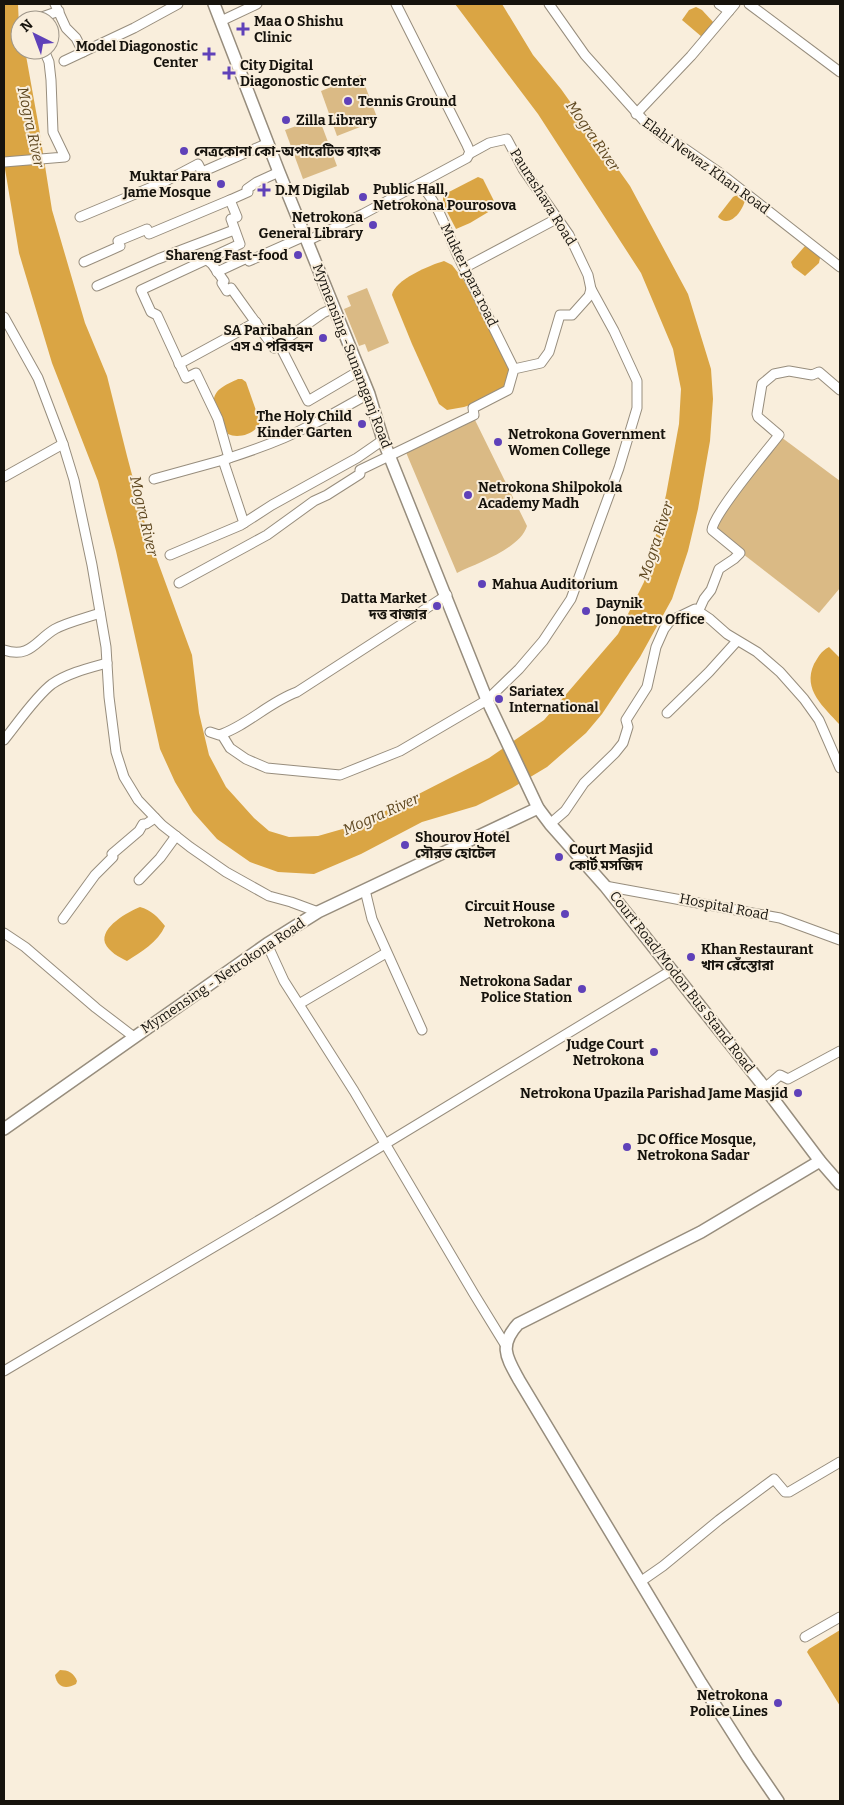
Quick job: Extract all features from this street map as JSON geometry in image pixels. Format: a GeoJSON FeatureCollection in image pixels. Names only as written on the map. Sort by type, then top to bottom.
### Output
{"type":"FeatureCollection","features":[{"type":"Feature","properties":{"kind":"main road","name":"Mymensing -Sunamganj Road"},"geometry":{"type":"LineString","coordinates":[[214,4],[368,394],[383,440],[447,595],[489,704],[538,808]]}},
{"type":"Feature","properties":{"kind":"main road","name":"Court Road/Modon Bus Stand Road"},"geometry":{"type":"LineString","coordinates":[[538,808],[605,886],[840,1184]]}},
{"type":"Feature","properties":{"kind":"main road","name":"Mymensing - Netrokona Road"},"geometry":{"type":"LineString","coordinates":[[4,1129],[267,944],[318,912],[538,808]]}},
{"type":"Feature","properties":{"kind":"main road"},"geometry":{"type":"LineString","coordinates":[[778,1801],[748,1758],[519,1380],[506,1356],[506,1346],[518,1324],[701,1232],[820,1161]]}},
{"type":"Feature","properties":{"kind":"street"},"geometry":{"type":"LineString","coordinates":[[64,62],[178,4]]}},
{"type":"Feature","properties":{"kind":"street"},"geometry":{"type":"LineString","coordinates":[[220,21],[257,4]]}},
{"type":"Feature","properties":{"kind":"street"},"geometry":{"type":"LineString","coordinates":[[396,4],[467,145],[469,154]]}},
{"type":"Feature","properties":{"kind":"street","name":"Elahi Newaz Khan Road"},"geometry":{"type":"LineString","coordinates":[[549,4],[585,55],[636,114],[655,132],[678,144],[752,197],[840,267]]}},
{"type":"Feature","properties":{"kind":"street"},"geometry":{"type":"LineString","coordinates":[[636,114],[691,56],[732,7],[719,4]]}},
{"type":"Feature","properties":{"kind":"street"},"geometry":{"type":"LineString","coordinates":[[749,4],[840,72]]}},
{"type":"Feature","properties":{"kind":"street"},"geometry":{"type":"LineString","coordinates":[[57,8],[66,28],[76,38],[82,52]]}},
{"type":"Feature","properties":{"kind":"street"},"geometry":{"type":"LineString","coordinates":[[4,162],[65,157],[53,132],[48,60]]}},
{"type":"Feature","properties":{"kind":"street","name":"Paurashava Road"},"geometry":{"type":"LineString","coordinates":[[217,272],[247,258],[249,261],[306,239],[363,214],[468,158],[469,154],[489,143],[507,139],[523,168],[569,235],[588,274],[591,289],[614,331],[637,381],[637,408],[619,468],[571,600],[543,641],[489,704],[400,751],[340,775],[267,768],[230,748],[222,734]]}},
{"type":"Feature","properties":{"kind":"street"},"geometry":{"type":"LineString","coordinates":[[80,217],[164,182],[198,164],[202,172],[268,143]]}},
{"type":"Feature","properties":{"kind":"street"},"geometry":{"type":"LineString","coordinates":[[84,262],[120,246],[118,241],[147,229],[149,234],[248,192],[247,189],[257,182],[279,172]]}},
{"type":"Feature","properties":{"kind":"street","name":"Mukter para road"},"geometry":{"type":"LineString","coordinates":[[419,184],[436,207],[514,369]]}},
{"type":"Feature","properties":{"kind":"street"},"geometry":{"type":"LineString","coordinates":[[230,200],[237,217],[231,219],[240,244],[141,290],[150,312],[157,315],[186,378],[196,373],[218,419],[226,459],[244,523]]}},
{"type":"Feature","properties":{"kind":"street"},"geometry":{"type":"LineString","coordinates":[[464,268],[558,218]]}},
{"type":"Feature","properties":{"kind":"street"},"geometry":{"type":"LineString","coordinates":[[97,286],[158,259],[234,230]]}},
{"type":"Feature","properties":{"kind":"street"},"geometry":{"type":"LineString","coordinates":[[206,259],[224,281],[222,283],[227,291],[232,288],[274,348],[323,313],[334,308]]}},
{"type":"Feature","properties":{"kind":"street"},"geometry":{"type":"LineString","coordinates":[[179,583],[267,535],[314,501],[360,474],[360,470],[474,415],[473,408],[508,390],[514,369],[541,363],[549,352],[560,315],[572,315],[589,296],[591,289]]}},
{"type":"Feature","properties":{"kind":"street"},"geometry":{"type":"LineString","coordinates":[[4,317],[38,378],[63,444],[74,480],[100,613],[107,663],[108,697],[116,752],[124,777],[138,800],[155,818],[176,836],[226,872],[269,896],[318,912]]}},
{"type":"Feature","properties":{"kind":"street"},"geometry":{"type":"LineString","coordinates":[[179,364],[256,322]]}},
{"type":"Feature","properties":{"kind":"street"},"geometry":{"type":"LineString","coordinates":[[279,344],[308,401],[359,371]]}},
{"type":"Feature","properties":{"kind":"street"},"geometry":{"type":"LineString","coordinates":[[699,610],[711,590],[719,569],[740,553],[712,530],[713,523],[779,435],[758,418],[762,384],[774,374],[789,371],[812,375],[819,372],[840,390]]}},
{"type":"Feature","properties":{"kind":"street"},"geometry":{"type":"LineString","coordinates":[[154,479],[253,451],[312,425],[368,394]]}},
{"type":"Feature","properties":{"kind":"street"},"geometry":{"type":"LineString","coordinates":[[170,555],[244,523],[272,505],[357,458],[383,440]]}},
{"type":"Feature","properties":{"kind":"street"},"geometry":{"type":"LineString","coordinates":[[4,477],[63,444]]}},
{"type":"Feature","properties":{"kind":"street"},"geometry":{"type":"LineString","coordinates":[[210,732],[219,736],[234,729],[287,696],[297,692],[447,595]]}},
{"type":"Feature","properties":{"kind":"street"},"geometry":{"type":"LineString","coordinates":[[550,824],[565,810],[584,783],[616,753],[628,727],[626,720],[647,687],[654,656],[664,629],[670,622],[691,610],[699,610],[727,634],[756,652],[780,672],[804,699],[819,720],[840,768]]}},
{"type":"Feature","properties":{"kind":"street"},"geometry":{"type":"LineString","coordinates":[[4,650],[16,653],[34,648],[55,629],[100,613]]}},
{"type":"Feature","properties":{"kind":"street"},"geometry":{"type":"LineString","coordinates":[[667,712],[709,672],[737,641]]}},
{"type":"Feature","properties":{"kind":"street"},"geometry":{"type":"LineString","coordinates":[[4,740],[40,696],[52,685],[86,669],[107,663]]}},
{"type":"Feature","properties":{"kind":"street"},"geometry":{"type":"LineString","coordinates":[[63,919],[95,875],[113,857],[112,854],[139,832],[142,825],[155,818]]}},
{"type":"Feature","properties":{"kind":"street"},"geometry":{"type":"LineString","coordinates":[[139,880],[160,858],[176,836]]}},
{"type":"Feature","properties":{"kind":"street","name":"Hospital Road"},"geometry":{"type":"LineString","coordinates":[[605,886],[780,918],[840,940]]}},
{"type":"Feature","properties":{"kind":"street"},"geometry":{"type":"LineString","coordinates":[[365,890],[372,919],[422,1030]]}},
{"type":"Feature","properties":{"kind":"street"},"geometry":{"type":"LineString","coordinates":[[4,933],[25,947],[96,1008],[134,1037]]}},
{"type":"Feature","properties":{"kind":"street"},"geometry":{"type":"LineString","coordinates":[[267,944],[284,981],[354,1091],[506,1346]]}},
{"type":"Feature","properties":{"kind":"street"},"geometry":{"type":"LineString","coordinates":[[299,1004],[386,953]]}},
{"type":"Feature","properties":{"kind":"street"},"geometry":{"type":"LineString","coordinates":[[4,1371],[672,970]]}},
{"type":"Feature","properties":{"kind":"street"},"geometry":{"type":"LineString","coordinates":[[765,1088],[780,1076],[788,1079],[840,1051]]}},
{"type":"Feature","properties":{"kind":"street"},"geometry":{"type":"LineString","coordinates":[[640,1582],[774,1479],[785,1492],[789,1492],[840,1462]]}},
{"type":"Feature","properties":{"kind":"street"},"geometry":{"type":"LineString","coordinates":[[806,1637],[840,1616]]}},
{"type":"Feature","properties":{"kind":"shaded area","name":"Tennis Ground"},"geometry":{"type":"Polygon","coordinates":[[[361,75],[378,120],[337,136],[321,91],[361,75]]]}},
{"type":"Feature","properties":{"kind":"shaded area"},"geometry":{"type":"Polygon","coordinates":[[[319,118],[337,166],[303,179],[285,130],[319,118]]]}},
{"type":"Feature","properties":{"kind":"shaded area"},"geometry":{"type":"Polygon","coordinates":[[[367,288],[389,343],[368,352],[365,344],[359,346],[344,309],[351,306],[347,296],[367,288]]]}},
{"type":"Feature","properties":{"kind":"shaded area"},"geometry":{"type":"Polygon","coordinates":[[[474,418],[527,526],[516,542],[486,560],[457,573],[405,450],[474,418]]]}},
{"type":"Feature","properties":{"kind":"shaded area"},"geometry":{"type":"Polygon","coordinates":[[[781,437],[840,481],[840,588],[819,613],[721,537],[715,523],[781,437]]]}},
{"type":"Feature","properties":{"kind":"water","name":"Mogra River"},"geometry":{"type":"Polygon","coordinates":[[[4,4],[18,4],[18,10],[10,10],[10,60],[27,60],[52,210],[85,323],[107,376],[148,535],[192,655],[199,713],[209,755],[226,787],[254,818],[269,831],[289,837],[318,836],[360,824],[489,758],[544,720],[618,634],[644,582],[666,495],[679,424],[681,389],[673,349],[641,273],[538,114],[455,4],[502,4],[533,55],[561,89],[630,186],[688,294],[711,369],[713,399],[710,441],[698,509],[688,551],[672,599],[640,657],[602,714],[586,733],[547,767],[512,788],[476,806],[422,822],[361,854],[314,874],[278,872],[250,862],[217,839],[193,812],[175,782],[160,749],[116,551],[98,481],[52,363],[19,253],[4,163],[4,4]]]}},
{"type":"Feature","properties":{"kind":"water"},"geometry":{"type":"Polygon","coordinates":[[[696,7],[702,10],[714,23],[702,37],[682,20],[689,10],[696,7]]]}},
{"type":"Feature","properties":{"kind":"water"},"geometry":{"type":"Polygon","coordinates":[[[478,177],[483,179],[495,203],[495,208],[456,229],[443,204],[443,195],[478,177]]]}},
{"type":"Feature","properties":{"kind":"water"},"geometry":{"type":"Polygon","coordinates":[[[739,194],[745,200],[735,217],[727,221],[718,217],[733,197],[739,194]]]}},
{"type":"Feature","properties":{"kind":"water"},"geometry":{"type":"Polygon","coordinates":[[[805,246],[820,258],[819,263],[805,276],[793,267],[791,262],[805,246]]]}},
{"type":"Feature","properties":{"kind":"water"},"geometry":{"type":"Polygon","coordinates":[[[444,261],[452,265],[463,279],[505,358],[510,373],[505,387],[488,399],[464,407],[447,410],[439,404],[392,295],[394,289],[406,279],[444,261]]]}},
{"type":"Feature","properties":{"kind":"water"},"geometry":{"type":"Polygon","coordinates":[[[238,379],[246,382],[260,422],[255,430],[241,436],[228,434],[214,402],[214,397],[219,390],[238,379]]]}},
{"type":"Feature","properties":{"kind":"water"},"geometry":{"type":"Polygon","coordinates":[[[829,647],[840,658],[840,725],[816,698],[811,682],[814,664],[822,652],[829,647]]]}},
{"type":"Feature","properties":{"kind":"water"},"geometry":{"type":"Polygon","coordinates":[[[140,907],[154,914],[165,926],[154,942],[127,961],[109,949],[105,943],[105,937],[107,931],[116,921],[140,907]]]}},
{"type":"Feature","properties":{"kind":"water"},"geometry":{"type":"Polygon","coordinates":[[[840,1630],[840,1706],[807,1652],[840,1630]]]}},
{"type":"Feature","properties":{"kind":"water"},"geometry":{"type":"Polygon","coordinates":[[[60,1670],[68,1671],[72,1674],[76,1678],[76,1684],[68,1687],[60,1685],[55,1675],[60,1670]]]}},
{"type":"Feature","properties":{"kind":"place","name":"Maa O Shishu Clinic"},"geometry":{"type":"Point","coordinates":[243,29]}},
{"type":"Feature","properties":{"kind":"place","name":"Model Diagonostic Center"},"geometry":{"type":"Point","coordinates":[209,54]}},
{"type":"Feature","properties":{"kind":"place","name":"City Digital Diagonostic Center"},"geometry":{"type":"Point","coordinates":[229,73]}},
{"type":"Feature","properties":{"kind":"place","name":"Tennis Ground"},"geometry":{"type":"Point","coordinates":[348,101]}},
{"type":"Feature","properties":{"kind":"place","name":"Zilla Library"},"geometry":{"type":"Point","coordinates":[286,120]}},
{"type":"Feature","properties":{"kind":"place","name":"নেত্রকোনা কো-অপারেটিভ ব্যাংক"},"geometry":{"type":"Point","coordinates":[184,151]}},
{"type":"Feature","properties":{"kind":"place","name":"Muktar Para Jame Mosque"},"geometry":{"type":"Point","coordinates":[221,184]}},
{"type":"Feature","properties":{"kind":"place","name":"D.M Digilab"},"geometry":{"type":"Point","coordinates":[264,190]}},
{"type":"Feature","properties":{"kind":"place","name":"Public Hall, Netrokona Pourosova"},"geometry":{"type":"Point","coordinates":[363,197]}},
{"type":"Feature","properties":{"kind":"place","name":"Netrokona General Library"},"geometry":{"type":"Point","coordinates":[373,225]}},
{"type":"Feature","properties":{"kind":"place","name":"Shareng Fast-food"},"geometry":{"type":"Point","coordinates":[298,255]}},
{"type":"Feature","properties":{"kind":"place","name":"SA Paribahan এস এ পরিবহন"},"geometry":{"type":"Point","coordinates":[323,338]}},
{"type":"Feature","properties":{"kind":"place","name":"The Holy Child Kinder Garten"},"geometry":{"type":"Point","coordinates":[362,424]}},
{"type":"Feature","properties":{"kind":"place","name":"Netrokona Government Women College"},"geometry":{"type":"Point","coordinates":[498,442]}},
{"type":"Feature","properties":{"kind":"place","name":"Netrokona Shilpokola Academy Madh"},"geometry":{"type":"Point","coordinates":[468,495]}},
{"type":"Feature","properties":{"kind":"place","name":"Mahua Auditorium"},"geometry":{"type":"Point","coordinates":[482,584]}},
{"type":"Feature","properties":{"kind":"place","name":"Datta Market দত্ত বাজার"},"geometry":{"type":"Point","coordinates":[437,606]}},
{"type":"Feature","properties":{"kind":"place","name":"Daynik Jononetro Office"},"geometry":{"type":"Point","coordinates":[586,611]}},
{"type":"Feature","properties":{"kind":"place","name":"Sariatex International"},"geometry":{"type":"Point","coordinates":[499,699]}},
{"type":"Feature","properties":{"kind":"place","name":"Shourov Hotel সৌরভ হোটেল"},"geometry":{"type":"Point","coordinates":[405,845]}},
{"type":"Feature","properties":{"kind":"place","name":"Court Masjid কোর্ট মসজিদ"},"geometry":{"type":"Point","coordinates":[559,857]}},
{"type":"Feature","properties":{"kind":"place","name":"Circuit House Netrokona"},"geometry":{"type":"Point","coordinates":[565,914]}},
{"type":"Feature","properties":{"kind":"place","name":"Khan Restaurant খান রেঁস্তোরা"},"geometry":{"type":"Point","coordinates":[691,957]}},
{"type":"Feature","properties":{"kind":"place","name":"Netrokona Sadar Police Station"},"geometry":{"type":"Point","coordinates":[582,989]}},
{"type":"Feature","properties":{"kind":"place","name":"Judge Court Netrokona"},"geometry":{"type":"Point","coordinates":[654,1052]}},
{"type":"Feature","properties":{"kind":"place","name":"Netrokona Upazila Parishad Jame Masjid"},"geometry":{"type":"Point","coordinates":[798,1093]}},
{"type":"Feature","properties":{"kind":"place","name":"DC Office Mosque, Netrokona Sadar"},"geometry":{"type":"Point","coordinates":[627,1147]}},
{"type":"Feature","properties":{"kind":"place","name":"Netrokona Police Lines"},"geometry":{"type":"Point","coordinates":[778,1703]}}]}
